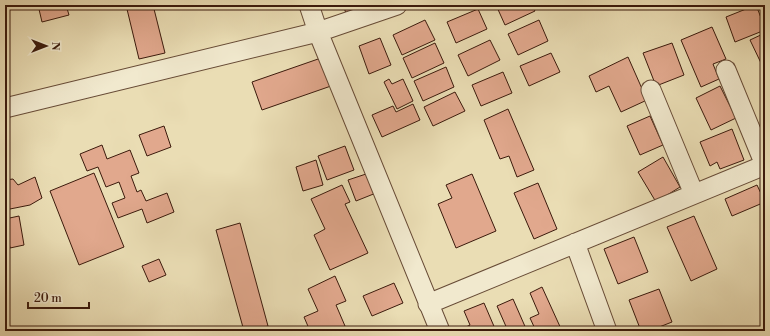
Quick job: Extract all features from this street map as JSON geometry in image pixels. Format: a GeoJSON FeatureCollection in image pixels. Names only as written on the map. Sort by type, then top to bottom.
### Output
{"type":"FeatureCollection","features":[{"type":"Feature","properties":{"kind":"street"},"geometry":{"type":"LineString","coordinates":[[309,5],[318,32],[440,331]]}},
{"type":"Feature","properties":{"kind":"street"},"geometry":{"type":"LineString","coordinates":[[5,108],[318,32],[397,5]]}},
{"type":"Feature","properties":{"kind":"street"},"geometry":{"type":"LineString","coordinates":[[428,304],[765,165],[726,70]]}},
{"type":"Feature","properties":{"kind":"street"},"geometry":{"type":"LineString","coordinates":[[651,90],[694,194]]}},
{"type":"Feature","properties":{"kind":"street"},"geometry":{"type":"LineString","coordinates":[[575,243],[607,331]]}},
{"type":"Feature","properties":{"kind":"building"},"geometry":{"type":"Polygon","coordinates":[[[38,5],[66,5],[69,15],[42,22],[38,5]]]}},
{"type":"Feature","properties":{"kind":"building"},"geometry":{"type":"Polygon","coordinates":[[[126,5],[153,5],[165,53],[139,59],[126,5]]]}},
{"type":"Feature","properties":{"kind":"building"},"geometry":{"type":"Polygon","coordinates":[[[343,5],[378,5],[347,16],[343,5]]]}},
{"type":"Feature","properties":{"kind":"building"},"geometry":{"type":"Polygon","coordinates":[[[496,5],[532,5],[535,11],[505,25],[496,5]]]}},
{"type":"Feature","properties":{"kind":"building"},"geometry":{"type":"Polygon","coordinates":[[[756,5],[765,30],[735,42],[726,17],[756,5]]]}},
{"type":"Feature","properties":{"kind":"building"},"geometry":{"type":"Polygon","coordinates":[[[478,9],[487,29],[456,43],[447,22],[478,9]]]}},
{"type":"Feature","properties":{"kind":"building"},"geometry":{"type":"Polygon","coordinates":[[[425,20],[435,40],[402,55],[393,35],[425,20]]]}},
{"type":"Feature","properties":{"kind":"building"},"geometry":{"type":"Polygon","coordinates":[[[539,20],[548,41],[518,55],[508,34],[539,20]]]}},
{"type":"Feature","properties":{"kind":"building"},"geometry":{"type":"Polygon","coordinates":[[[712,27],[726,59],[713,64],[719,79],[701,87],[681,40],[712,27]]]}},
{"type":"Feature","properties":{"kind":"building"},"geometry":{"type":"Polygon","coordinates":[[[765,33],[765,61],[761,63],[750,40],[765,33]]]}},
{"type":"Feature","properties":{"kind":"building"},"geometry":{"type":"Polygon","coordinates":[[[380,38],[391,65],[369,74],[359,46],[380,38]]]}},
{"type":"Feature","properties":{"kind":"building"},"geometry":{"type":"Polygon","coordinates":[[[490,40],[500,60],[468,76],[458,55],[490,40]]]}},
{"type":"Feature","properties":{"kind":"building"},"geometry":{"type":"Polygon","coordinates":[[[435,43],[444,63],[412,78],[403,58],[435,43]]]}},
{"type":"Feature","properties":{"kind":"building"},"geometry":{"type":"Polygon","coordinates":[[[672,43],[684,75],[656,86],[643,53],[672,43]]]}},
{"type":"Feature","properties":{"kind":"building"},"geometry":{"type":"Polygon","coordinates":[[[551,53],[560,72],[529,86],[520,66],[551,53]]]}},
{"type":"Feature","properties":{"kind":"building"},"geometry":{"type":"Polygon","coordinates":[[[628,57],[647,100],[621,112],[609,86],[596,92],[589,76],[628,57]]]}},
{"type":"Feature","properties":{"kind":"building"},"geometry":{"type":"Polygon","coordinates":[[[321,58],[331,86],[262,110],[252,82],[321,58]]]}},
{"type":"Feature","properties":{"kind":"building"},"geometry":{"type":"Polygon","coordinates":[[[446,67],[454,87],[423,101],[414,81],[446,67]]]}},
{"type":"Feature","properties":{"kind":"building"},"geometry":{"type":"Polygon","coordinates":[[[503,72],[512,93],[481,106],[472,85],[503,72]]]}},
{"type":"Feature","properties":{"kind":"building"},"geometry":{"type":"Polygon","coordinates":[[[389,79],[392,84],[403,79],[413,101],[397,109],[384,82],[389,79]]]}},
{"type":"Feature","properties":{"kind":"building"},"geometry":{"type":"Polygon","coordinates":[[[720,86],[736,118],[711,130],[696,98],[720,86]]]}},
{"type":"Feature","properties":{"kind":"building"},"geometry":{"type":"Polygon","coordinates":[[[455,92],[465,111],[433,126],[424,107],[455,92]]]}},
{"type":"Feature","properties":{"kind":"building"},"geometry":{"type":"Polygon","coordinates":[[[413,104],[420,120],[382,137],[372,115],[393,106],[396,112],[413,104]]]}},
{"type":"Feature","properties":{"kind":"building"},"geometry":{"type":"Polygon","coordinates":[[[508,109],[534,170],[517,177],[509,156],[500,159],[484,120],[508,109]]]}},
{"type":"Feature","properties":{"kind":"building"},"geometry":{"type":"Polygon","coordinates":[[[650,116],[663,145],[640,155],[627,126],[650,116]]]}},
{"type":"Feature","properties":{"kind":"building"},"geometry":{"type":"Polygon","coordinates":[[[164,126],[171,147],[147,156],[139,135],[164,126]]]}},
{"type":"Feature","properties":{"kind":"building"},"geometry":{"type":"Polygon","coordinates":[[[732,129],[744,160],[720,169],[717,162],[710,166],[700,142],[732,129]]]}},
{"type":"Feature","properties":{"kind":"building"},"geometry":{"type":"Polygon","coordinates":[[[102,145],[107,159],[130,150],[139,173],[131,176],[137,192],[141,190],[146,201],[167,193],[174,212],[147,223],[142,209],[118,218],[112,203],[125,198],[119,182],[106,187],[98,167],[87,171],[80,154],[102,145]]]}},
{"type":"Feature","properties":{"kind":"building"},"geometry":{"type":"Polygon","coordinates":[[[345,146],[354,170],[327,180],[318,156],[345,146]]]}},
{"type":"Feature","properties":{"kind":"building"},"geometry":{"type":"Polygon","coordinates":[[[663,157],[680,187],[656,202],[638,172],[663,157]]]}},
{"type":"Feature","properties":{"kind":"building"},"geometry":{"type":"Polygon","coordinates":[[[316,160],[323,185],[303,191],[296,167],[316,160]]]}},
{"type":"Feature","properties":{"kind":"building"},"geometry":{"type":"Polygon","coordinates":[[[94,173],[124,247],[79,265],[50,191],[94,173]]]}},
{"type":"Feature","properties":{"kind":"building"},"geometry":{"type":"Polygon","coordinates":[[[369,173],[376,193],[356,201],[348,180],[369,173]]]}},
{"type":"Feature","properties":{"kind":"building"},"geometry":{"type":"Polygon","coordinates":[[[472,174],[496,231],[456,248],[438,204],[452,198],[446,185],[472,174]]]}},
{"type":"Feature","properties":{"kind":"building"},"geometry":{"type":"Polygon","coordinates":[[[35,177],[42,198],[30,205],[5,210],[5,180],[13,179],[18,185],[35,177]]]}},
{"type":"Feature","properties":{"kind":"building"},"geometry":{"type":"Polygon","coordinates":[[[538,183],[557,229],[534,239],[514,193],[538,183]]]}},
{"type":"Feature","properties":{"kind":"building"},"geometry":{"type":"Polygon","coordinates":[[[342,185],[350,202],[345,204],[368,253],[330,270],[314,235],[325,229],[311,199],[342,185]]]}},
{"type":"Feature","properties":{"kind":"building"},"geometry":{"type":"Polygon","coordinates":[[[757,185],[765,202],[732,216],[725,199],[757,185]]]}},
{"type":"Feature","properties":{"kind":"building"},"geometry":{"type":"Polygon","coordinates":[[[19,216],[24,245],[10,248],[5,219],[19,216]]]}},
{"type":"Feature","properties":{"kind":"building"},"geometry":{"type":"Polygon","coordinates":[[[694,216],[717,269],[691,281],[667,227],[694,216]]]}},
{"type":"Feature","properties":{"kind":"building"},"geometry":{"type":"Polygon","coordinates":[[[240,223],[268,326],[250,331],[244,331],[216,230],[240,223]]]}},
{"type":"Feature","properties":{"kind":"building"},"geometry":{"type":"Polygon","coordinates":[[[634,237],[648,272],[618,284],[604,249],[634,237]]]}},
{"type":"Feature","properties":{"kind":"building"},"geometry":{"type":"Polygon","coordinates":[[[159,259],[166,275],[149,282],[142,266],[159,259]]]}},
{"type":"Feature","properties":{"kind":"building"},"geometry":{"type":"Polygon","coordinates":[[[335,276],[346,301],[336,305],[345,326],[338,329],[339,331],[310,331],[304,317],[318,311],[308,289],[335,276]]]}},
{"type":"Feature","properties":{"kind":"building"},"geometry":{"type":"Polygon","coordinates":[[[394,283],[403,303],[372,316],[363,296],[394,283]]]}},
{"type":"Feature","properties":{"kind":"building"},"geometry":{"type":"Polygon","coordinates":[[[542,287],[562,331],[536,331],[530,318],[539,314],[530,293],[542,287]]]}},
{"type":"Feature","properties":{"kind":"building"},"geometry":{"type":"Polygon","coordinates":[[[659,289],[672,322],[649,331],[641,331],[629,300],[659,289]]]}},
{"type":"Feature","properties":{"kind":"building"},"geometry":{"type":"Polygon","coordinates":[[[513,299],[527,331],[508,331],[497,306],[513,299]]]}},
{"type":"Feature","properties":{"kind":"building"},"geometry":{"type":"Polygon","coordinates":[[[484,303],[496,331],[460,331],[470,325],[464,311],[484,303]]]}}]}
